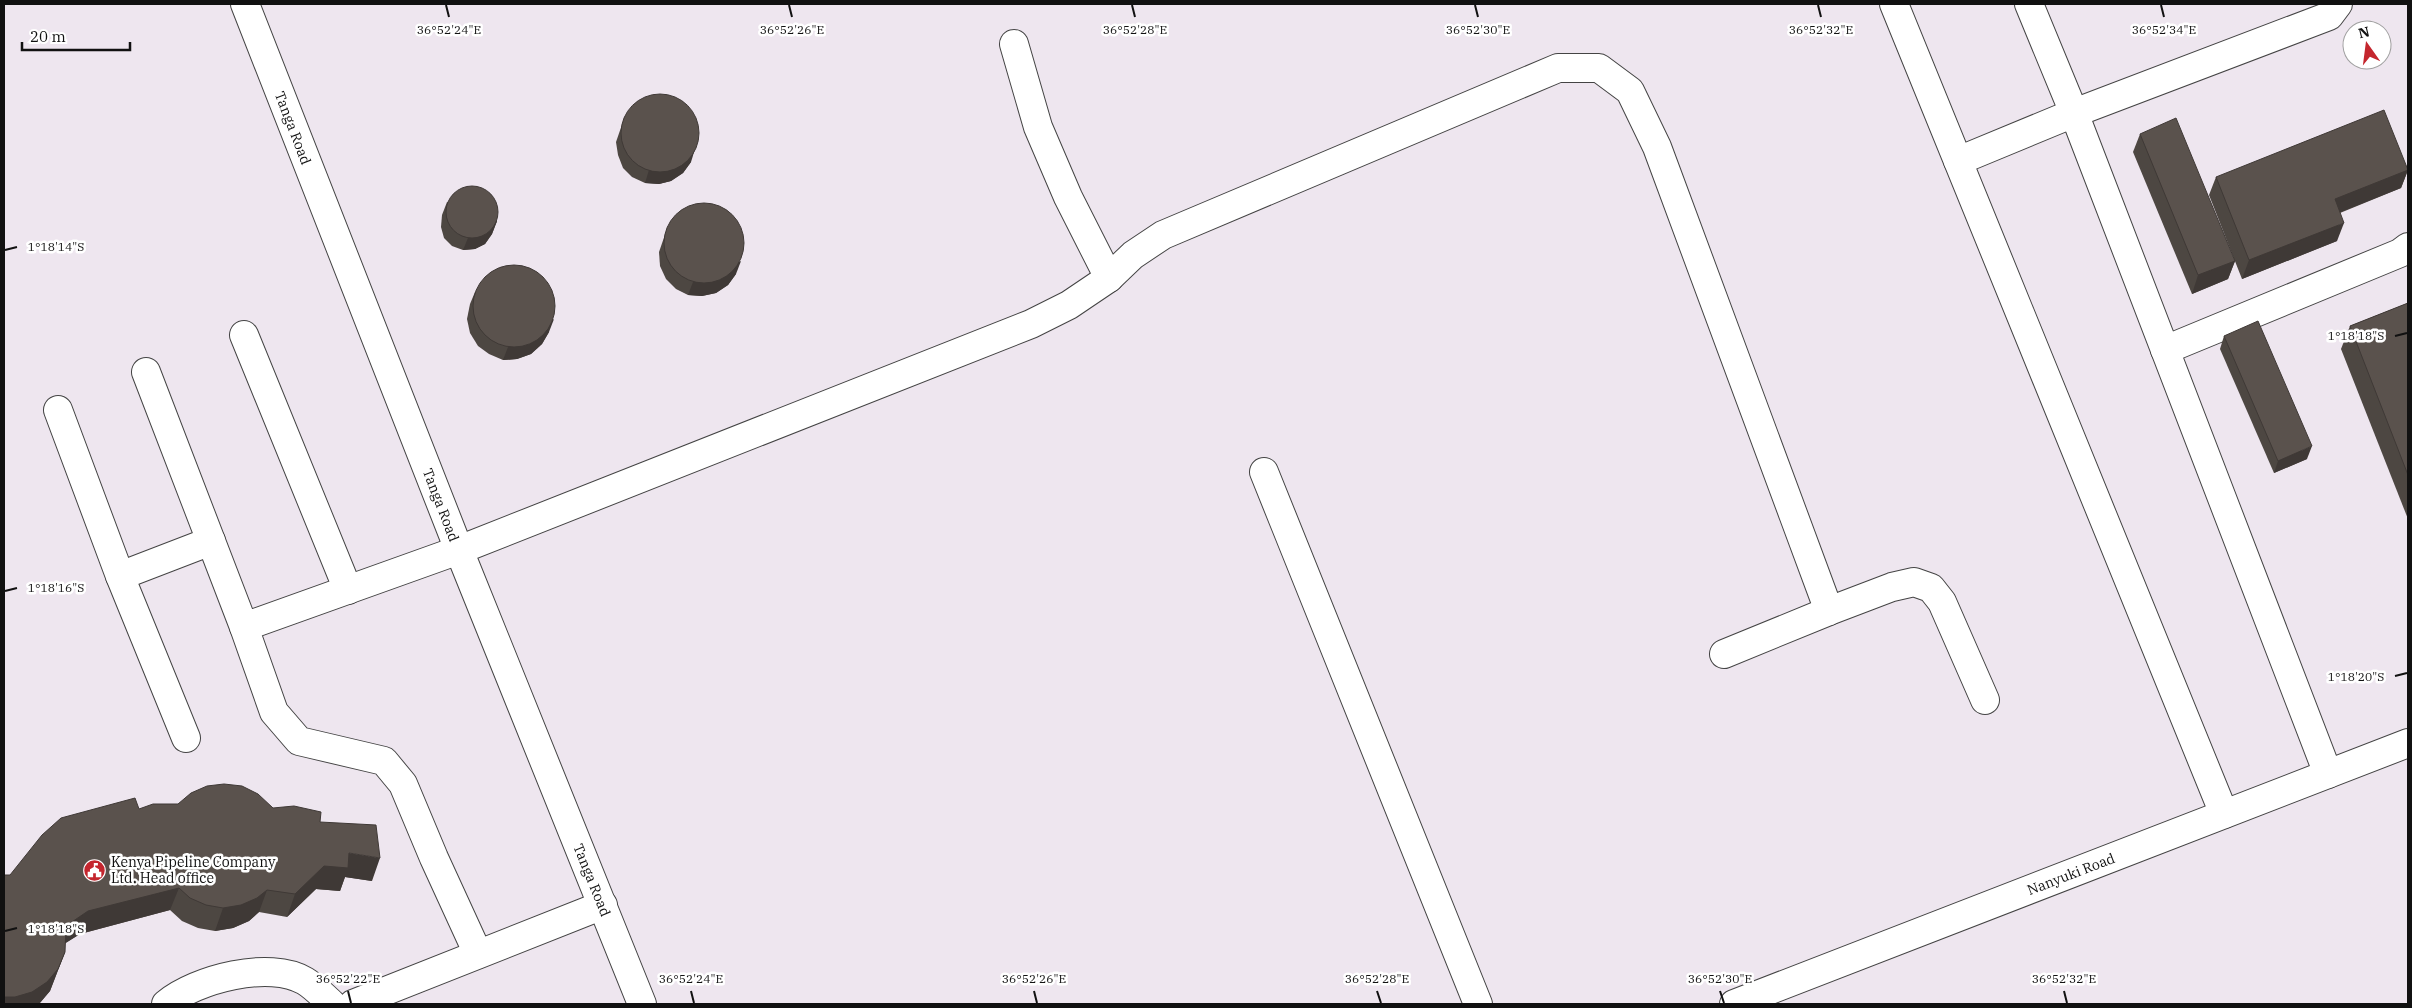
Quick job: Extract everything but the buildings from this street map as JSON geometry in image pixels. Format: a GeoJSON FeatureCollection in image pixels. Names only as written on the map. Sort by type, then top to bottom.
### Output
{"type":"FeatureCollection","features":[{"type":"Feature","properties":{"kind":"street","name":"Tanga Road"},"geometry":{"type":"LineString","coordinates":[[245,4],[459,550],[642,1004]]}},
{"type":"Feature","properties":{"kind":"street"},"geometry":{"type":"LineString","coordinates":[[1894,4],[2224,814]]}},
{"type":"Feature","properties":{"kind":"street"},"geometry":{"type":"LineString","coordinates":[[2029,4],[2074,113],[2328,774]]}},
{"type":"Feature","properties":{"kind":"street"},"geometry":{"type":"LineString","coordinates":[[1958,160],[2074,113],[2329,16],[2338,4]]}},
{"type":"Feature","properties":{"kind":"street"},"geometry":{"type":"LineString","coordinates":[[1014,44],[1038,127],[1068,196],[1109,278]]}},
{"type":"Feature","properties":{"kind":"street"},"geometry":{"type":"LineString","coordinates":[[244,627],[459,550],[1031,324],[1069,305],[1109,278],[1133,255],[1163,235],[1558,68],[1599,68],[1630,92],[1657,147],[1829,611]]}},
{"type":"Feature","properties":{"kind":"street"},"geometry":{"type":"LineString","coordinates":[[2165,350],[2400,253],[2408,247]]}},
{"type":"Feature","properties":{"kind":"street"},"geometry":{"type":"LineString","coordinates":[[244,335],[348,590]]}},
{"type":"Feature","properties":{"kind":"street"},"geometry":{"type":"LineString","coordinates":[[146,372],[244,627],[274,712],[299,741],[384,761],[403,784],[434,858],[478,954]]}},
{"type":"Feature","properties":{"kind":"street"},"geometry":{"type":"LineString","coordinates":[[58,410],[120,576],[186,738]]}},
{"type":"Feature","properties":{"kind":"street"},"geometry":{"type":"LineString","coordinates":[[1264,472],[1478,1004]]}},
{"type":"Feature","properties":{"kind":"street"},"geometry":{"type":"LineString","coordinates":[[120,576],[211,541]]}},
{"type":"Feature","properties":{"kind":"street"},"geometry":{"type":"LineString","coordinates":[[1724,654],[1829,611],[1914,582],[1931,588],[1942,602],[1985,700]]}},
{"type":"Feature","properties":{"kind":"street","name":"Nanyuki Road"},"geometry":{"type":"LineString","coordinates":[[1734,1004],[2408,743]]}},
{"type":"Feature","properties":{"kind":"street"},"geometry":{"type":"LineString","coordinates":[[354,1004],[603,905]]}},
{"type":"Feature","properties":{"kind":"street"},"geometry":{"type":"LineString","coordinates":[[166,1004],[198,985],[236,975],[262,973],[282,974],[306,982],[332,1004]]}},
{"type":"Feature","properties":{"kind":"shaded area"},"geometry":{"type":"Polygon","coordinates":[[[4,4],[2408,4],[2408,1004],[4,1004],[4,4]]]}},
{"type":"Feature","properties":{"kind":"place","name":"Kenya Pipeline Company Ltd. Head office"},"geometry":{"type":"Point","coordinates":[95,870]}}]}
